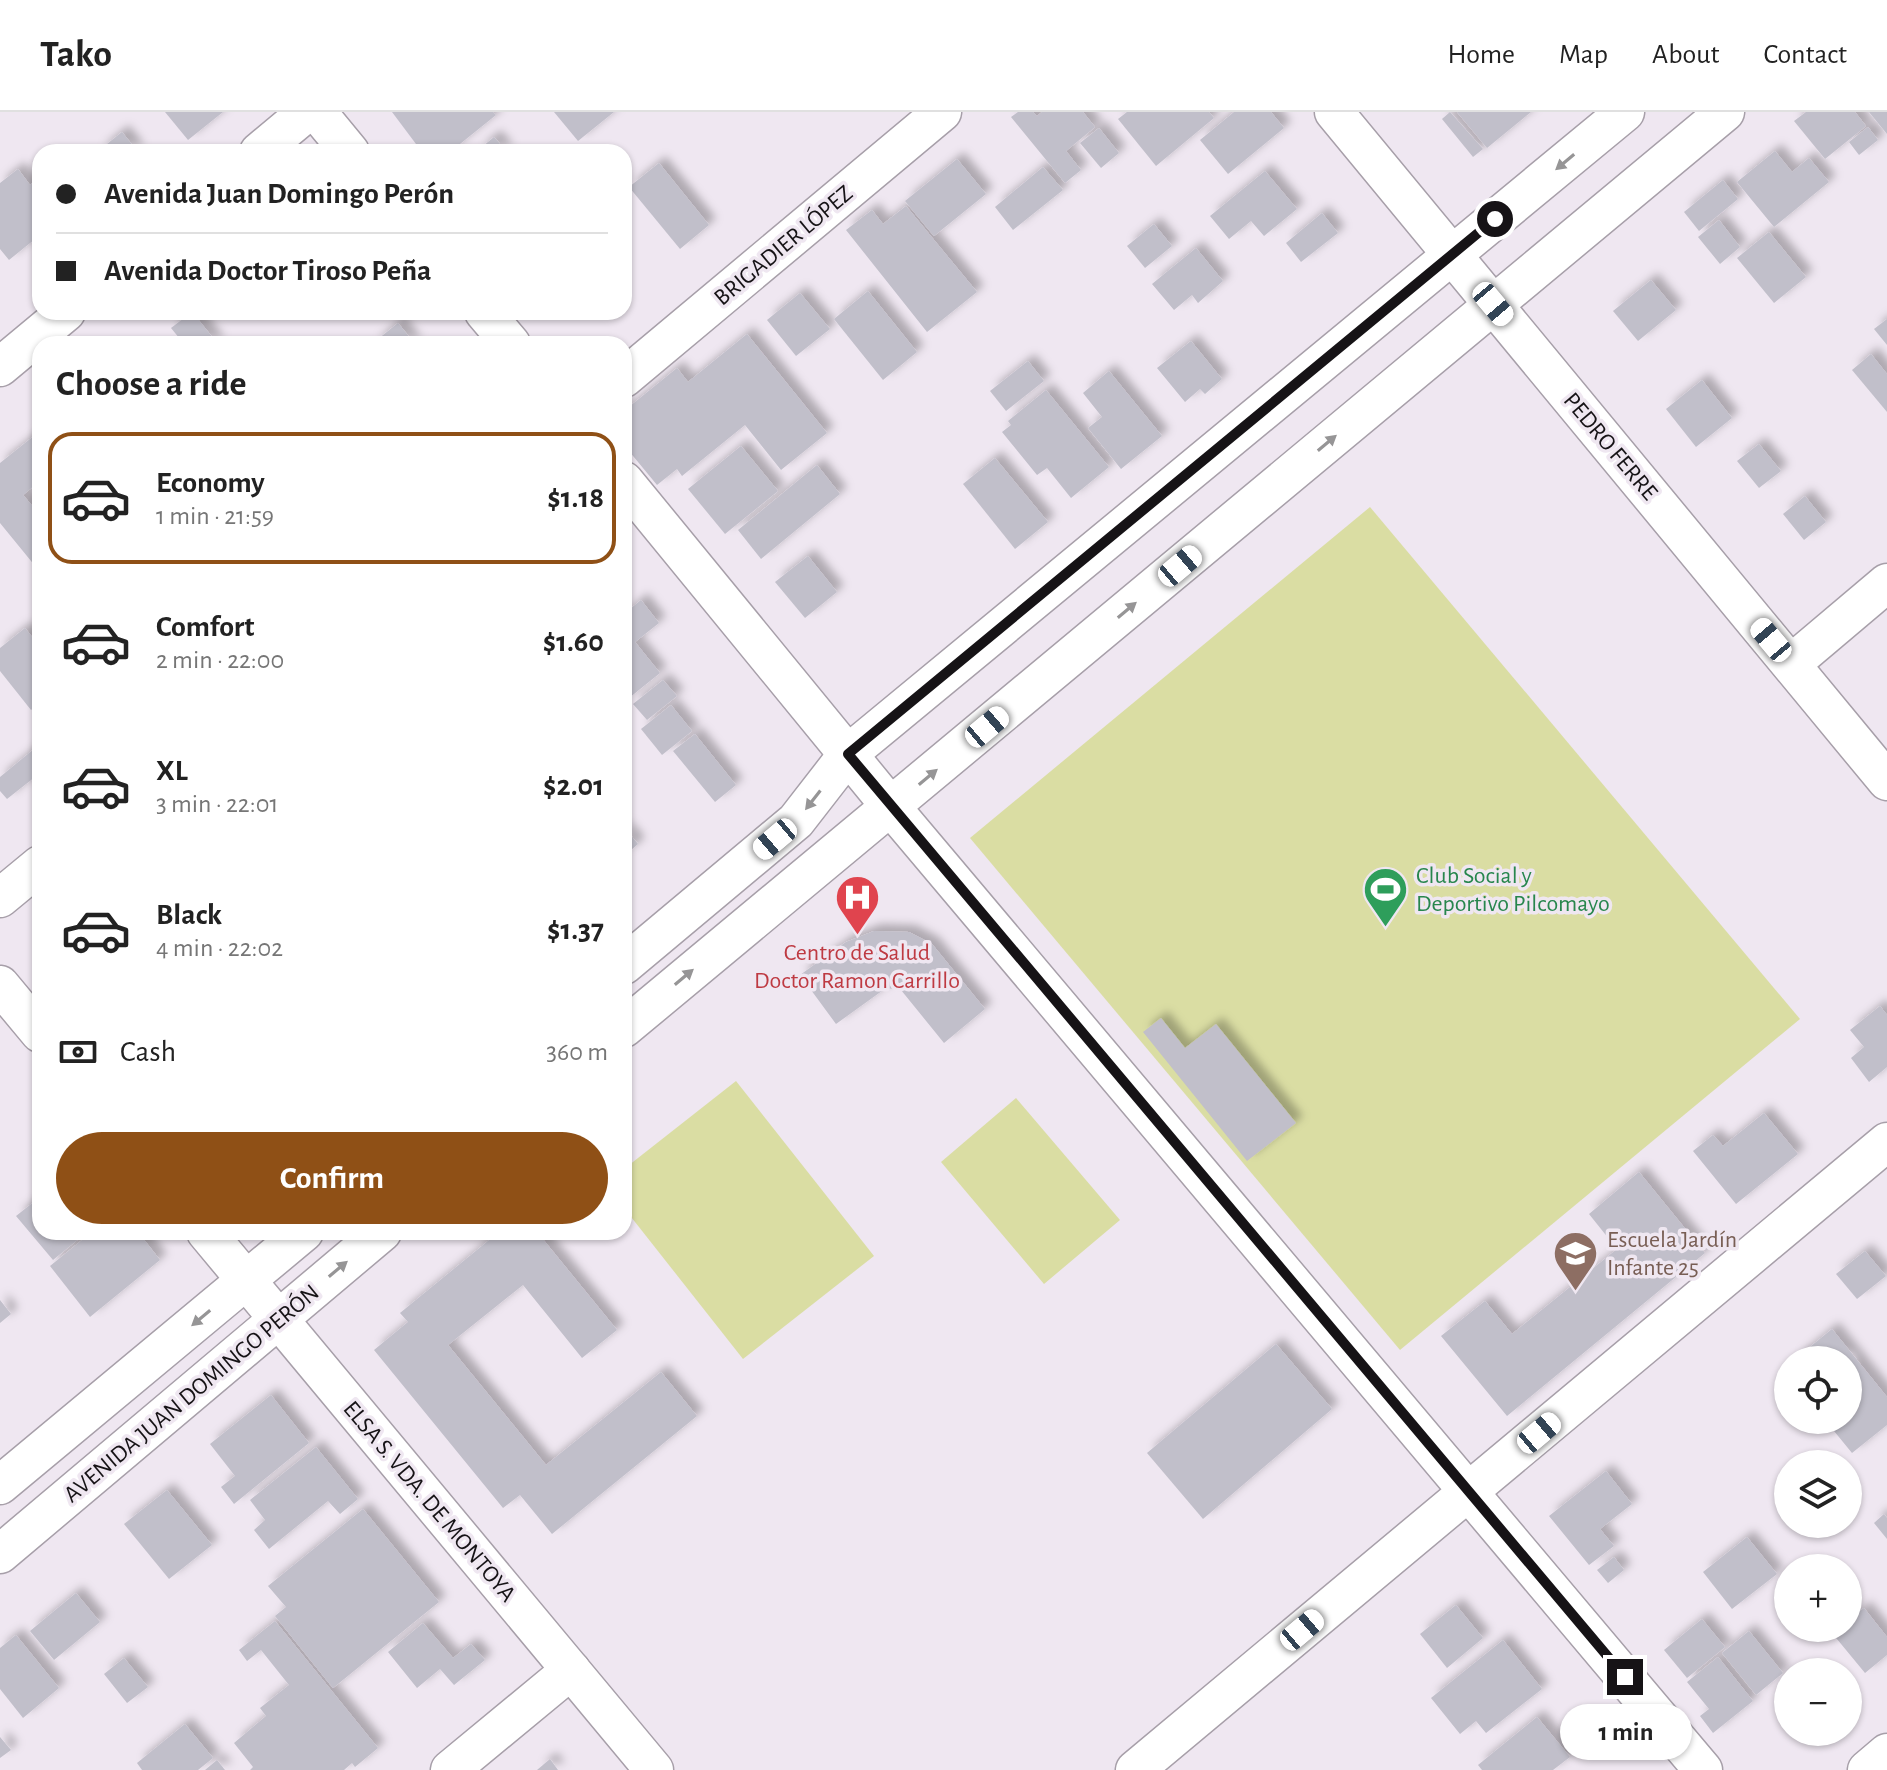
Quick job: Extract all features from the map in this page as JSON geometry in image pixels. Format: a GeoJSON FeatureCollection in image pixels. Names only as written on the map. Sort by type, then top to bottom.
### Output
{"type":"FeatureCollection","features":[{"type":"Feature","properties":{"kind":"street"},"geometry":{"type":"LineString","coordinates":[[269,144],[307,112]]}},
{"type":"Feature","properties":{"kind":"street"},"geometry":{"type":"LineString","coordinates":[[317,112],[343,144]]}},
{"type":"Feature","properties":{"kind":"street","name":"BRIGADIER LÓPEZ"},"geometry":{"type":"LineString","coordinates":[[632,371],[942,112]]}},
{"type":"Feature","properties":{"kind":"street","name":"PEDRO FERRE"},"geometry":{"type":"LineString","coordinates":[[1334,112],[1887,781]]}},
{"type":"Feature","properties":{"kind":"street"},"geometry":{"type":"LineString","coordinates":[[632,958],[796,821],[848,754],[1625,112]]}},
{"type":"Feature","properties":{"kind":"street"},"geometry":{"type":"LineString","coordinates":[[632,1021],[1725,112]]}},
{"type":"Feature","properties":{"kind":"street"},"geometry":{"type":"LineString","coordinates":[[37,336],[56,320]]}},
{"type":"Feature","properties":{"kind":"street"},"geometry":{"type":"LineString","coordinates":[[491,320],[504,336]]}},
{"type":"Feature","properties":{"kind":"street"},"geometry":{"type":"LineString","coordinates":[[0,367],[32,340]]}},
{"type":"Feature","properties":{"kind":"street"},"geometry":{"type":"LineString","coordinates":[[632,491],[891,807],[1703,1770]]}},
{"type":"Feature","properties":{"kind":"street"},"geometry":{"type":"LineString","coordinates":[[1791,664],[1887,583]]}},
{"type":"Feature","properties":{"kind":"street"},"geometry":{"type":"LineString","coordinates":[[0,898],[32,872]]}},
{"type":"Feature","properties":{"kind":"street"},"geometry":{"type":"LineString","coordinates":[[0,985],[32,1023]]}},
{"type":"Feature","properties":{"kind":"street"},"geometry":{"type":"LineString","coordinates":[[1135,1770],[1887,1142]]}},
{"type":"Feature","properties":{"kind":"street","name":"ELSA S. VDA. DE MONTOYA"},"geometry":{"type":"LineString","coordinates":[[213,1240],[654,1770]]}},
{"type":"Feature","properties":{"kind":"street"},"geometry":{"type":"LineString","coordinates":[[0,1485],[294,1240]]}},
{"type":"Feature","properties":{"kind":"street","name":"AVENIDA JUAN DOMINGO PERÓN"},"geometry":{"type":"LineString","coordinates":[[0,1554],[373,1240]]}},
{"type":"Feature","properties":{"kind":"street"},"geometry":{"type":"LineString","coordinates":[[450,1770],[571,1670]]}},
{"type":"Feature","properties":{"kind":"street"},"geometry":{"type":"LineString","coordinates":[[1867,1770],[1887,1753]]}},
{"type":"Feature","properties":{"kind":"green space","name":"Club Social y Deportivo Pilcomayo"},"geometry":{"type":"Polygon","coordinates":[[[1370,507],[1800,1019],[1400,1350],[970,838],[1370,507]]]}},
{"type":"Feature","properties":{"kind":"green space"},"geometry":{"type":"Polygon","coordinates":[[[736,1081],[874,1256],[743,1359],[632,1218],[632,1163],[736,1081]]]}},
{"type":"Feature","properties":{"kind":"green space"},"geometry":{"type":"Polygon","coordinates":[[[1016,1098],[1120,1220],[1044,1284],[941,1162],[1016,1098]]]}},
{"type":"Feature","properties":{"kind":"building"},"geometry":{"type":"Polygon","coordinates":[[[165,112],[223,112],[188,140],[165,112]]]}},
{"type":"Feature","properties":{"kind":"building"},"geometry":{"type":"Polygon","coordinates":[[[392,112],[493,112],[496,115],[460,144],[416,144],[392,112]]]}},
{"type":"Feature","properties":{"kind":"building"},"geometry":{"type":"Polygon","coordinates":[[[554,112],[614,112],[578,141],[554,112]]]}},
{"type":"Feature","properties":{"kind":"building"},"geometry":{"type":"Polygon","coordinates":[[[1018,112],[1033,112],[1037,116],[1042,112],[1083,112],[1095,127],[1066,151],[1081,170],[1065,183],[1011,117],[1018,112]]]}},
{"type":"Feature","properties":{"kind":"building"},"geometry":{"type":"Polygon","coordinates":[[[1127,112],[1209,112],[1214,118],[1156,166],[1118,119],[1127,112]]]}},
{"type":"Feature","properties":{"kind":"building"},"geometry":{"type":"Polygon","coordinates":[[[1234,112],[1271,112],[1284,128],[1228,174],[1200,140],[1234,112]]]}},
{"type":"Feature","properties":{"kind":"building"},"geometry":{"type":"Polygon","coordinates":[[[1450,112],[1483,149],[1473,157],[1442,119],[1450,112]]]}},
{"type":"Feature","properties":{"kind":"building"},"geometry":{"type":"Polygon","coordinates":[[[1457,112],[1531,112],[1487,148],[1457,112]]]}},
{"type":"Feature","properties":{"kind":"building"},"geometry":{"type":"Polygon","coordinates":[[[1806,112],[1855,112],[1866,126],[1825,159],[1794,121],[1806,112]]]}},
{"type":"Feature","properties":{"kind":"building"},"geometry":{"type":"Polygon","coordinates":[[[1869,112],[1887,112],[1887,134],[1869,112]]]}},
{"type":"Feature","properties":{"kind":"building"},"geometry":{"type":"Polygon","coordinates":[[[1868,127],[1878,140],[1859,155],[1849,142],[1868,127]]]}},
{"type":"Feature","properties":{"kind":"building"},"geometry":{"type":"Polygon","coordinates":[[[1099,128],[1119,153],[1101,168],[1080,143],[1099,128]]]}},
{"type":"Feature","properties":{"kind":"building"},"geometry":{"type":"Polygon","coordinates":[[[122,132],[132,144],[107,144],[122,132]]]}},
{"type":"Feature","properties":{"kind":"building"},"geometry":{"type":"Polygon","coordinates":[[[494,137],[500,144],[486,144],[494,137]]]}},
{"type":"Feature","properties":{"kind":"building"},"geometry":{"type":"Polygon","coordinates":[[[1775,151],[1792,172],[1809,158],[1829,182],[1774,227],[1737,182],[1775,151]]]}},
{"type":"Feature","properties":{"kind":"building"},"geometry":{"type":"Polygon","coordinates":[[[957,159],[986,194],[934,236],[905,201],[957,159]]]}},
{"type":"Feature","properties":{"kind":"building"},"geometry":{"type":"Polygon","coordinates":[[[659,163],[709,225],[680,249],[632,191],[632,185],[659,163]]]}},
{"type":"Feature","properties":{"kind":"building"},"geometry":{"type":"Polygon","coordinates":[[[1043,167],[1063,190],[1013,230],[995,207],[1043,167]]]}},
{"type":"Feature","properties":{"kind":"building"},"geometry":{"type":"Polygon","coordinates":[[[18,169],[30,185],[32,183],[32,241],[9,260],[0,249],[0,183],[18,169]]]}},
{"type":"Feature","properties":{"kind":"building"},"geometry":{"type":"Polygon","coordinates":[[[1265,171],[1297,209],[1264,236],[1251,221],[1229,239],[1210,216],[1265,171]]]}},
{"type":"Feature","properties":{"kind":"building"},"geometry":{"type":"Polygon","coordinates":[[[1723,180],[1738,199],[1699,231],[1684,212],[1723,180]]]}},
{"type":"Feature","properties":{"kind":"building"},"geometry":{"type":"Polygon","coordinates":[[[906,206],[977,292],[927,332],[846,230],[872,210],[883,224],[906,206]]]}},
{"type":"Feature","properties":{"kind":"building"},"geometry":{"type":"Polygon","coordinates":[[[1322,213],[1338,233],[1301,262],[1286,243],[1322,213]]]}},
{"type":"Feature","properties":{"kind":"building"},"geometry":{"type":"Polygon","coordinates":[[[1719,220],[1740,247],[1720,264],[1698,237],[1719,220]]]}},
{"type":"Feature","properties":{"kind":"building"},"geometry":{"type":"Polygon","coordinates":[[[1154,224],[1172,246],[1145,268],[1127,246],[1154,224]]]}},
{"type":"Feature","properties":{"kind":"building"},"geometry":{"type":"Polygon","coordinates":[[[1769,232],[1806,277],[1774,303],[1737,258],[1769,232]]]}},
{"type":"Feature","properties":{"kind":"building"},"geometry":{"type":"Polygon","coordinates":[[[1196,248],[1223,281],[1198,303],[1192,295],[1174,310],[1152,284],[1196,248]]]}},
{"type":"Feature","properties":{"kind":"building"},"geometry":{"type":"Polygon","coordinates":[[[1651,280],[1676,310],[1638,341],[1613,311],[1651,280]]]}},
{"type":"Feature","properties":{"kind":"building"},"geometry":{"type":"Polygon","coordinates":[[[868,291],[917,352],[883,380],[834,319],[868,291]]]}},
{"type":"Feature","properties":{"kind":"building"},"geometry":{"type":"Polygon","coordinates":[[[800,293],[830,329],[796,356],[767,320],[800,293]]]}},
{"type":"Feature","properties":{"kind":"building"},"geometry":{"type":"Polygon","coordinates":[[[1887,319],[1887,345],[1874,329],[1887,319]]]}},
{"type":"Feature","properties":{"kind":"building"},"geometry":{"type":"Polygon","coordinates":[[[182,320],[198,320],[212,336],[178,336],[171,328],[182,320]]]}},
{"type":"Feature","properties":{"kind":"building"},"geometry":{"type":"Polygon","coordinates":[[[398,323],[409,336],[382,336],[398,323]]]}},
{"type":"Feature","properties":{"kind":"building"},"geometry":{"type":"Polygon","coordinates":[[[747,334],[827,433],[781,470],[745,425],[682,476],[677,469],[657,485],[632,455],[632,405],[677,368],[688,382],[747,334]]]}},
{"type":"Feature","properties":{"kind":"building"},"geometry":{"type":"Polygon","coordinates":[[[1191,341],[1222,379],[1205,394],[1200,389],[1185,402],[1157,368],[1191,341]]]}},
{"type":"Feature","properties":{"kind":"building"},"geometry":{"type":"Polygon","coordinates":[[[1871,354],[1887,374],[1887,412],[1852,370],[1871,354]]]}},
{"type":"Feature","properties":{"kind":"building"},"geometry":{"type":"Polygon","coordinates":[[[1028,361],[1044,381],[1006,411],[990,391],[1028,361]]]}},
{"type":"Feature","properties":{"kind":"building"},"geometry":{"type":"Polygon","coordinates":[[[1109,371],[1162,436],[1121,469],[1088,428],[1102,417],[1083,393],[1109,371]]]}},
{"type":"Feature","properties":{"kind":"building"},"geometry":{"type":"Polygon","coordinates":[[[1702,380],[1732,418],[1696,447],[1666,409],[1702,380]]]}},
{"type":"Feature","properties":{"kind":"building"},"geometry":{"type":"Polygon","coordinates":[[[1046,390],[1109,467],[1071,498],[1047,468],[1037,475],[1002,432],[1011,425],[1008,421],[1046,390]]]}},
{"type":"Feature","properties":{"kind":"building"},"geometry":{"type":"Polygon","coordinates":[[[32,437],[32,488],[23,495],[32,506],[32,562],[0,523],[0,463],[32,437]]]}},
{"type":"Feature","properties":{"kind":"building"},"geometry":{"type":"Polygon","coordinates":[[[1759,444],[1781,471],[1759,488],[1737,461],[1759,444]]]}},
{"type":"Feature","properties":{"kind":"building"},"geometry":{"type":"Polygon","coordinates":[[[741,446],[778,491],[725,534],[688,489],[741,446]]]}},
{"type":"Feature","properties":{"kind":"building"},"geometry":{"type":"Polygon","coordinates":[[[995,458],[1048,522],[1015,549],[963,484],[995,458]]]}},
{"type":"Feature","properties":{"kind":"building"},"geometry":{"type":"Polygon","coordinates":[[[817,465],[840,494],[761,559],[738,530],[817,465]]]}},
{"type":"Feature","properties":{"kind":"building"},"geometry":{"type":"Polygon","coordinates":[[[1805,496],[1826,522],[1804,540],[1783,514],[1805,496]]]}},
{"type":"Feature","properties":{"kind":"building"},"geometry":{"type":"Polygon","coordinates":[[[808,556],[837,592],[805,618],[775,582],[808,556]]]}},
{"type":"Feature","properties":{"kind":"building"},"geometry":{"type":"Polygon","coordinates":[[[641,600],[659,623],[635,642],[660,673],[632,696],[632,607],[641,600]]]}},
{"type":"Feature","properties":{"kind":"building"},"geometry":{"type":"Polygon","coordinates":[[[25,628],[32,637],[31,710],[0,671],[0,648],[25,628]]]}},
{"type":"Feature","properties":{"kind":"building"},"geometry":{"type":"Polygon","coordinates":[[[663,680],[677,696],[647,720],[633,704],[663,680]]]}},
{"type":"Feature","properties":{"kind":"building"},"geometry":{"type":"Polygon","coordinates":[[[671,705],[692,731],[662,755],[641,729],[671,705]]]}},
{"type":"Feature","properties":{"kind":"building"},"geometry":{"type":"Polygon","coordinates":[[[695,734],[736,785],[715,802],[673,751],[695,734]]]}},
{"type":"Feature","properties":{"kind":"building"},"geometry":{"type":"Polygon","coordinates":[[[32,751],[32,779],[7,799],[0,791],[0,777],[32,751]]]}},
{"type":"Feature","properties":{"kind":"building"},"geometry":{"type":"Polygon","coordinates":[[[874,931],[909,932],[932,944],[985,1009],[944,1043],[901,990],[886,988],[836,1024],[800,975],[846,942],[874,931]]]}},
{"type":"Feature","properties":{"kind":"building"},"geometry":{"type":"Polygon","coordinates":[[[1880,1006],[1887,1015],[1887,1067],[1869,1082],[1851,1058],[1864,1047],[1850,1030],[1880,1006]]]}},
{"type":"Feature","properties":{"kind":"building"},"geometry":{"type":"Polygon","coordinates":[[[1161,1018],[1185,1048],[1216,1024],[1296,1123],[1247,1161],[1143,1032],[1161,1018]]]}},
{"type":"Feature","properties":{"kind":"building"},"geometry":{"type":"Polygon","coordinates":[[[1764,1113],[1798,1154],[1736,1204],[1693,1151],[1713,1135],[1723,1146],[1764,1113]]]}},
{"type":"Feature","properties":{"kind":"building"},"geometry":{"type":"Polygon","coordinates":[[[1639,1172],[1705,1253],[1507,1416],[1441,1336],[1485,1301],[1512,1334],[1617,1249],[1589,1214],[1639,1172]]]}},
{"type":"Feature","properties":{"kind":"building"},"geometry":{"type":"Polygon","coordinates":[[[32,1203],[32,1235],[16,1216],[32,1203]]]}},
{"type":"Feature","properties":{"kind":"building"},"geometry":{"type":"Polygon","coordinates":[[[36,1240],[77,1240],[53,1260],[36,1240]]]}},
{"type":"Feature","properties":{"kind":"building"},"geometry":{"type":"Polygon","coordinates":[[[82,1240],[144,1240],[160,1260],[90,1317],[50,1266],[82,1240]]]}},
{"type":"Feature","properties":{"kind":"building"},"geometry":{"type":"Polygon","coordinates":[[[489,1240],[544,1240],[617,1330],[582,1358],[523,1285],[448,1345],[546,1465],[661,1372],[697,1416],[552,1534],[520,1495],[503,1508],[374,1350],[408,1322],[400,1313],[489,1240]]]}},
{"type":"Feature","properties":{"kind":"building"},"geometry":{"type":"Polygon","coordinates":[[[1865,1251],[1886,1276],[1857,1299],[1836,1274],[1865,1251]]]}},
{"type":"Feature","properties":{"kind":"building"},"geometry":{"type":"Polygon","coordinates":[[[0,1300],[11,1314],[0,1323],[0,1300]]]}},
{"type":"Feature","properties":{"kind":"building"},"geometry":{"type":"Polygon","coordinates":[[[1832,1329],[1846,1346],[1811,1346],[1832,1329]]]}},
{"type":"Feature","properties":{"kind":"building"},"geometry":{"type":"Polygon","coordinates":[[[1276,1344],[1332,1409],[1203,1519],[1147,1453],[1276,1344]]]}},
{"type":"Feature","properties":{"kind":"building"},"geometry":{"type":"Polygon","coordinates":[[[1862,1366],[1887,1397],[1887,1425],[1856,1450],[1850,1450],[1836,1434],[1862,1434],[1862,1366]]]}},
{"type":"Feature","properties":{"kind":"building"},"geometry":{"type":"Polygon","coordinates":[[[271,1395],[309,1443],[234,1504],[221,1487],[235,1476],[210,1444],[271,1395]]]}},
{"type":"Feature","properties":{"kind":"building"},"geometry":{"type":"Polygon","coordinates":[[[316,1447],[358,1499],[340,1514],[328,1501],[269,1549],[254,1530],[265,1520],[250,1500],[316,1447]]]}},
{"type":"Feature","properties":{"kind":"building"},"geometry":{"type":"Polygon","coordinates":[[[1606,1471],[1632,1504],[1600,1529],[1614,1546],[1589,1565],[1549,1516],[1606,1471]]]}},
{"type":"Feature","properties":{"kind":"building"},"geometry":{"type":"Polygon","coordinates":[[[167,1490],[212,1545],[169,1579],[124,1524],[167,1490]]]}},
{"type":"Feature","properties":{"kind":"building"},"geometry":{"type":"Polygon","coordinates":[[[363,1509],[439,1602],[333,1688],[275,1616],[286,1607],[268,1586],[363,1509]]]}},
{"type":"Feature","properties":{"kind":"building"},"geometry":{"type":"Polygon","coordinates":[[[1884,1514],[1887,1518],[1887,1539],[1874,1523],[1884,1514]]]}},
{"type":"Feature","properties":{"kind":"building"},"geometry":{"type":"Polygon","coordinates":[[[1747,1537],[1774,1570],[1774,1576],[1732,1609],[1703,1572],[1747,1537]]]}},
{"type":"Feature","properties":{"kind":"building"},"geometry":{"type":"Polygon","coordinates":[[[1614,1557],[1624,1570],[1608,1583],[1597,1570],[1614,1557]]]}},
{"type":"Feature","properties":{"kind":"building"},"geometry":{"type":"Polygon","coordinates":[[[76,1593],[100,1622],[54,1660],[30,1631],[76,1593]]]}},
{"type":"Feature","properties":{"kind":"building"},"geometry":{"type":"Polygon","coordinates":[[[1456,1605],[1483,1638],[1447,1668],[1420,1634],[1456,1605]]]}},
{"type":"Feature","properties":{"kind":"building"},"geometry":{"type":"Polygon","coordinates":[[[1864,1608],[1887,1637],[1887,1655],[1865,1673],[1862,1658],[1853,1658],[1839,1642],[1862,1642],[1864,1608]]]}},
{"type":"Feature","properties":{"kind":"building"},"geometry":{"type":"Polygon","coordinates":[[[1702,1619],[1725,1647],[1687,1678],[1664,1650],[1702,1619]]]}},
{"type":"Feature","properties":{"kind":"building"},"geometry":{"type":"Polygon","coordinates":[[[275,1621],[378,1748],[355,1767],[352,1763],[344,1770],[250,1770],[253,1767],[234,1743],[266,1716],[260,1708],[289,1685],[261,1650],[247,1661],[239,1650],[275,1621]]]}},
{"type":"Feature","properties":{"kind":"building"},"geometry":{"type":"Polygon","coordinates":[[[423,1623],[453,1658],[471,1644],[485,1660],[454,1685],[440,1669],[417,1688],[388,1652],[423,1623]]]}},
{"type":"Feature","properties":{"kind":"building"},"geometry":{"type":"Polygon","coordinates":[[[1749,1631],[1774,1662],[1774,1680],[1756,1695],[1722,1653],[1749,1631]]]}},
{"type":"Feature","properties":{"kind":"building"},"geometry":{"type":"Polygon","coordinates":[[[16,1635],[59,1688],[23,1718],[0,1689],[0,1648],[16,1635]]]}},
{"type":"Feature","properties":{"kind":"building"},"geometry":{"type":"Polygon","coordinates":[[[1503,1640],[1542,1689],[1486,1733],[1476,1721],[1460,1734],[1431,1698],[1503,1640]]]}},
{"type":"Feature","properties":{"kind":"building"},"geometry":{"type":"Polygon","coordinates":[[[1718,1657],[1753,1701],[1713,1733],[1700,1716],[1709,1709],[1687,1682],[1718,1657]]]}},
{"type":"Feature","properties":{"kind":"building"},"geometry":{"type":"Polygon","coordinates":[[[124,1658],[148,1687],[127,1703],[104,1674],[124,1658]]]}},
{"type":"Feature","properties":{"kind":"building"},"geometry":{"type":"Polygon","coordinates":[[[1537,1717],[1570,1757],[1553,1770],[1482,1770],[1478,1765],[1537,1717]]]}},
{"type":"Feature","properties":{"kind":"building"},"geometry":{"type":"Polygon","coordinates":[[[185,1724],[213,1758],[198,1770],[142,1770],[137,1763],[185,1724]]]}},
{"type":"Feature","properties":{"kind":"building"},"geometry":{"type":"Polygon","coordinates":[[[0,1737],[11,1750],[0,1758],[0,1737]]]}},
{"type":"Feature","properties":{"kind":"building"},"geometry":{"type":"Polygon","coordinates":[[[550,1759],[558,1770],[537,1770],[550,1759]]]}},
{"type":"Feature","properties":{"kind":"building"},"geometry":{"type":"Polygon","coordinates":[[[217,1760],[225,1770],[205,1770],[217,1760]]]}},
{"type":"Feature","properties":{"kind":"place","name":"Club Social y Deportivo Pilcomayo"},"geometry":{"type":"Point","coordinates":[1385,928]}},
{"type":"Feature","properties":{"kind":"place","name":"Centro de Salud Doctor Ramon Carrillo"},"geometry":{"type":"Point","coordinates":[857,937]}},
{"type":"Feature","properties":{"kind":"place","name":"Escuela Jardín Infante 25"},"geometry":{"type":"Point","coordinates":[1576,1292]}},
{"type":"Feature","properties":{"kind":"route"},"geometry":{"type":"LineString","coordinates":[[1495,219],[848,754],[1625,1677]]}}]}
